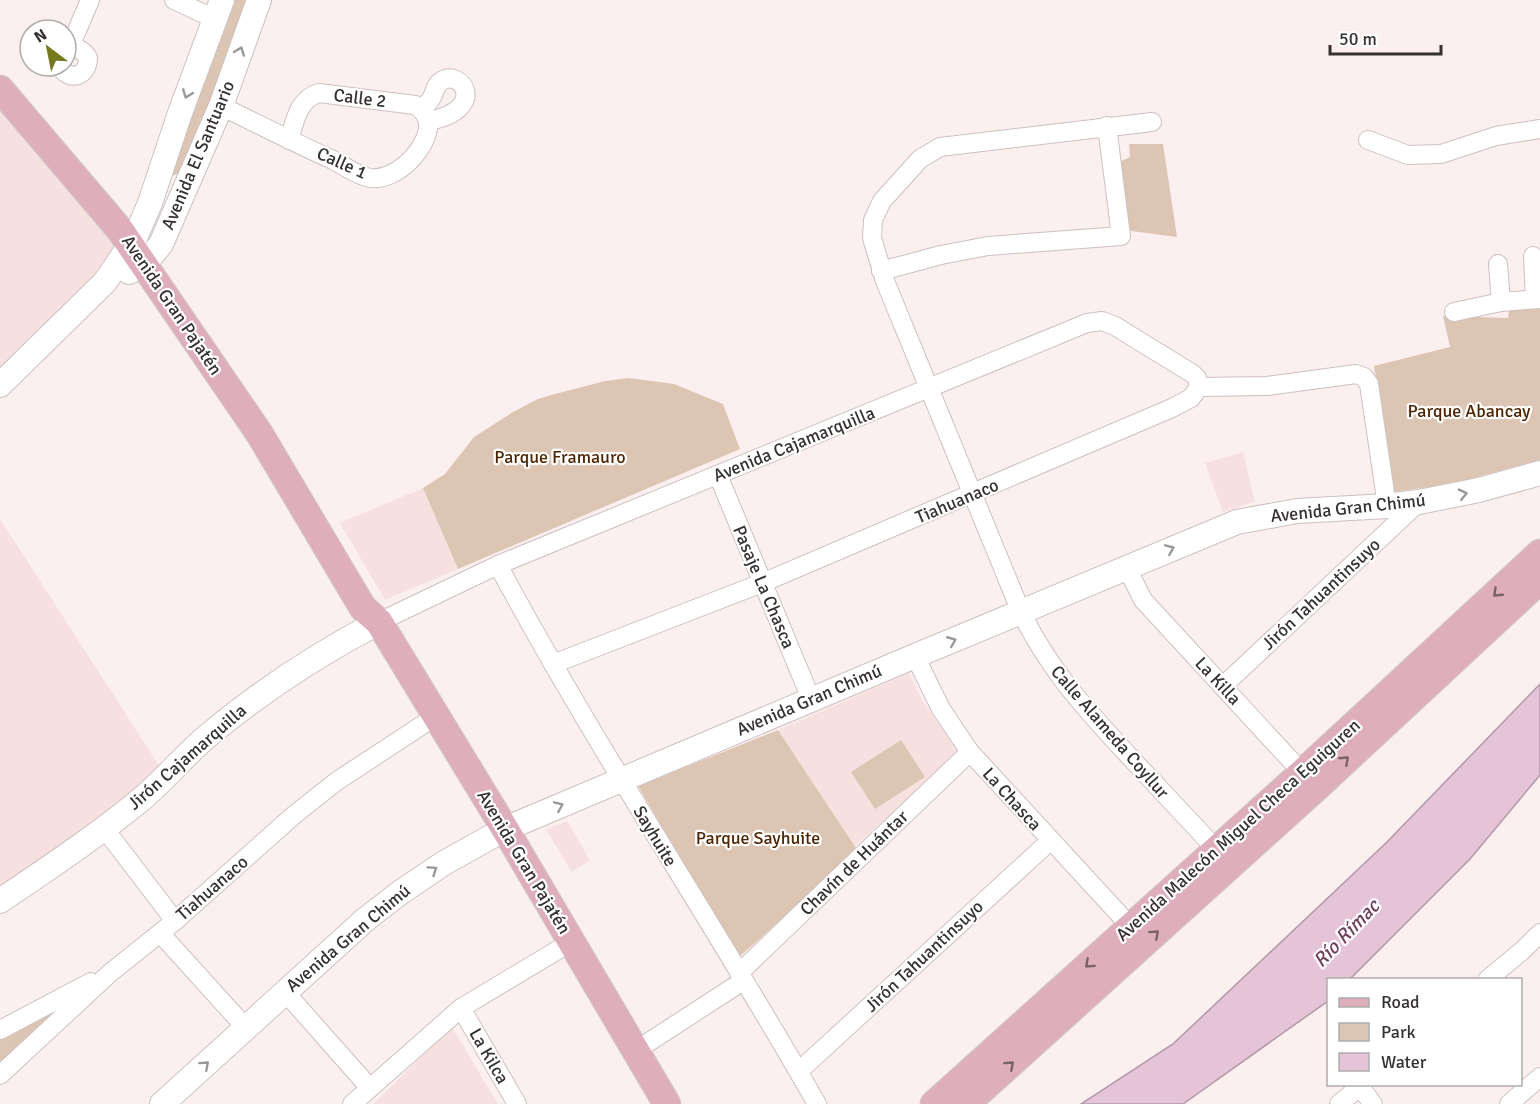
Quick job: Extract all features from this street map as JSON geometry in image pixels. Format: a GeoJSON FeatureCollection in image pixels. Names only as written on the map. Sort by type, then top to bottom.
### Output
{"type":"FeatureCollection","features":[{"type":"Feature","properties":{"kind":"main road","name":"Avenida Gran Pajatén"},"geometry":{"type":"LineString","coordinates":[[0,89],[136,247],[258,434],[363,608],[379,622],[505,829],[667,1104]]}},
{"type":"Feature","properties":{"kind":"main road","name":"Avenida Malecón Miguel Checa Eguiguren"},"geometry":{"type":"LineString","coordinates":[[966,1104],[1309,780],[1540,553]]}},
{"type":"Feature","properties":{"kind":"main road","name":"Avenida Malecón Miguel Checa Eguiguren"},"geometry":{"type":"LineString","coordinates":[[934,1104],[1216,849],[1309,780],[1540,580]]}},
{"type":"Feature","properties":{"kind":"street"},"geometry":{"type":"LineString","coordinates":[[78,27],[90,0]]}},
{"type":"Feature","properties":{"kind":"street"},"geometry":{"type":"LineString","coordinates":[[174,0],[219,10]]}},
{"type":"Feature","properties":{"kind":"street","name":"Avenida El Santuario"},"geometry":{"type":"LineString","coordinates":[[219,10],[180,113],[136,247],[161,244],[221,106],[258,0]]}},
{"type":"Feature","properties":{"kind":"street"},"geometry":{"type":"LineString","coordinates":[[78,48],[88,58],[87,68],[78,75]]}},
{"type":"Feature","properties":{"kind":"street","name":"Calle 2"},"geometry":{"type":"LineString","coordinates":[[289,140],[301,105],[306,99],[319,93],[415,105],[425,115]]}},
{"type":"Feature","properties":{"kind":"street","name":"Calle 1"},"geometry":{"type":"LineString","coordinates":[[221,106],[370,178],[385,177],[398,172],[407,164],[422,142],[427,129],[425,115]]}},
{"type":"Feature","properties":{"kind":"street","name":"Calle Alameda Coyllur"},"geometry":{"type":"LineString","coordinates":[[1152,122],[940,147],[920,159],[882,201],[873,220],[872,238],[882,271],[972,495],[1035,641],[1063,682],[1216,849]]}},
{"type":"Feature","properties":{"kind":"street"},"geometry":{"type":"LineString","coordinates":[[882,271],[988,246],[1121,236],[1107,126]]}},
{"type":"Feature","properties":{"kind":"street"},"geometry":{"type":"LineString","coordinates":[[1368,140],[1407,155],[1441,154],[1496,136],[1540,129]]}},
{"type":"Feature","properties":{"kind":"street"},"geometry":{"type":"LineString","coordinates":[[0,385],[105,282],[136,247]]}},
{"type":"Feature","properties":{"kind":"street"},"geometry":{"type":"LineString","coordinates":[[1454,312],[1501,302],[1537,299],[1533,256]]}},
{"type":"Feature","properties":{"kind":"street"},"geometry":{"type":"LineString","coordinates":[[1498,264],[1501,302]]}},
{"type":"Feature","properties":{"kind":"street","name":"Avenida Cajamarquilla"},"geometry":{"type":"LineString","coordinates":[[379,622],[498,565],[1087,323],[1102,321],[1115,326],[1194,374],[1199,387]]}},
{"type":"Feature","properties":{"kind":"street"},"geometry":{"type":"LineString","coordinates":[[1199,387],[1267,386],[1356,374],[1364,377],[1369,384],[1387,506]]}},
{"type":"Feature","properties":{"kind":"street","name":"Tiahuanaco"},"geometry":{"type":"LineString","coordinates":[[553,664],[762,583],[972,495],[1172,408],[1191,398],[1199,387]]}},
{"type":"Feature","properties":{"kind":"street","name":"Avenida Gran Chimú"},"geometry":{"type":"LineString","coordinates":[[162,1104],[366,919],[444,862],[505,829],[1238,522],[1297,511],[1419,502],[1479,490],[1540,473]]}},
{"type":"Feature","properties":{"kind":"street","name":"Pasaje La Chasca"},"geometry":{"type":"LineString","coordinates":[[718,475],[811,699]]}},
{"type":"Feature","properties":{"kind":"street","name":"Jirón Tahuantinsuyo"},"geometry":{"type":"LineString","coordinates":[[1223,686],[1419,502]]}},
{"type":"Feature","properties":{"kind":"street","name":"Sayhuite"},"geometry":{"type":"LineString","coordinates":[[498,565],[621,780],[817,1104]]}},
{"type":"Feature","properties":{"kind":"street","name":"La Killa"},"geometry":{"type":"LineString","coordinates":[[1127,568],[1143,600],[1309,780]]}},
{"type":"Feature","properties":{"kind":"street","name":"Jirón Cajamarquilla"},"geometry":{"type":"LineString","coordinates":[[0,901],[82,845],[141,799],[209,734],[243,707],[322,652],[379,622]]}},
{"type":"Feature","properties":{"kind":"street","name":"La Chasca"},"geometry":{"type":"LineString","coordinates":[[915,656],[940,709],[970,752],[1131,927]]}},
{"type":"Feature","properties":{"kind":"street","name":"Tiahuanaco"},"geometry":{"type":"LineString","coordinates":[[0,1075],[110,973],[175,921],[294,815],[337,781],[436,716]]}},
{"type":"Feature","properties":{"kind":"street","name":"Chavín de Huántar"},"geometry":{"type":"LineString","coordinates":[[635,1051],[741,977],[970,752]]}},
{"type":"Feature","properties":{"kind":"street"},"geometry":{"type":"LineString","coordinates":[[104,828],[175,921]]}},
{"type":"Feature","properties":{"kind":"street","name":"Jirón Tahuantinsuyo"},"geometry":{"type":"LineString","coordinates":[[799,1071],[1050,841]]}},
{"type":"Feature","properties":{"kind":"street"},"geometry":{"type":"LineString","coordinates":[[160,933],[246,1028]]}},
{"type":"Feature","properties":{"kind":"street"},"geometry":{"type":"LineString","coordinates":[[1489,978],[1540,933]]}},
{"type":"Feature","properties":{"kind":"street"},"geometry":{"type":"LineString","coordinates":[[352,1104],[461,1008],[571,942]]}},
{"type":"Feature","properties":{"kind":"street"},"geometry":{"type":"LineString","coordinates":[[0,1030],[110,973]]}},
{"type":"Feature","properties":{"kind":"street"},"geometry":{"type":"LineString","coordinates":[[285,992],[370,1088]]}},
{"type":"Feature","properties":{"kind":"street","name":"La Kilca"},"geometry":{"type":"LineString","coordinates":[[461,1008],[517,1104]]}},
{"type":"Feature","properties":{"kind":"street"},"geometry":{"type":"LineString","coordinates":[[1509,1104],[1540,1077]]}},
{"type":"Feature","properties":{"kind":"street"},"geometry":{"type":"LineString","coordinates":[[1339,1104],[1361,1086],[1373,1104]]}},
{"type":"Feature","properties":{"kind":"shaded area"},"geometry":{"type":"Polygon","coordinates":[[[0,87],[136,255],[0,399],[0,87]]]}},
{"type":"Feature","properties":{"kind":"shaded area"},"geometry":{"type":"Polygon","coordinates":[[[1243,452],[1255,502],[1223,512],[1205,463],[1243,452]]]}},
{"type":"Feature","properties":{"kind":"shaded area"},"geometry":{"type":"Polygon","coordinates":[[[423,488],[458,569],[385,600],[340,523],[423,488]]]}},
{"type":"Feature","properties":{"kind":"shaded area"},"geometry":{"type":"Polygon","coordinates":[[[0,519],[165,775],[0,887],[0,519]]]}},
{"type":"Feature","properties":{"kind":"shaded area"},"geometry":{"type":"Polygon","coordinates":[[[909,673],[922,700],[959,753],[855,846],[778,730],[909,673]]]}},
{"type":"Feature","properties":{"kind":"shaded area"},"geometry":{"type":"Polygon","coordinates":[[[567,821],[590,860],[572,872],[546,830],[567,821]]]}},
{"type":"Feature","properties":{"kind":"shaded area"},"geometry":{"type":"Polygon","coordinates":[[[452,1027],[498,1104],[373,1104],[452,1027]]]}},
{"type":"Feature","properties":{"kind":"green space"},"geometry":{"type":"Polygon","coordinates":[[[230,0],[249,0],[207,111],[179,173],[172,176],[166,173],[230,0]]]}},
{"type":"Feature","properties":{"kind":"green space"},"geometry":{"type":"Polygon","coordinates":[[[1129,144],[1163,144],[1177,237],[1124,230],[1115,164],[1130,157],[1129,144]]]}},
{"type":"Feature","properties":{"kind":"green space","name":"Parque Abancay"},"geometry":{"type":"Polygon","coordinates":[[[1540,308],[1540,460],[1451,484],[1393,492],[1374,366],[1450,347],[1443,316],[1508,318],[1509,309],[1540,308]]]}},
{"type":"Feature","properties":{"kind":"green space","name":"Parque Framauro"},"geometry":{"type":"Polygon","coordinates":[[[629,378],[674,384],[723,404],[740,449],[458,569],[423,488],[445,474],[474,437],[513,412],[538,399],[555,394],[605,381],[629,378]]]}},
{"type":"Feature","properties":{"kind":"green space","name":"Parque Sayhuite"},"geometry":{"type":"Polygon","coordinates":[[[778,730],[858,851],[739,957],[638,786],[778,730]]]}},
{"type":"Feature","properties":{"kind":"green space"},"geometry":{"type":"Polygon","coordinates":[[[901,740],[925,777],[875,809],[851,772],[901,740]]]}},
{"type":"Feature","properties":{"kind":"green space"},"geometry":{"type":"Polygon","coordinates":[[[47,1010],[53,1015],[0,1064],[0,1039],[47,1010]]]}},
{"type":"Feature","properties":{"kind":"water","name":"Río Rímac"},"geometry":{"type":"Polygon","coordinates":[[[1540,684],[1540,775],[1470,859],[1351,978],[1327,978],[1327,1002],[1183,1104],[1081,1104],[1173,1044],[1387,842],[1540,684]]]}}]}
